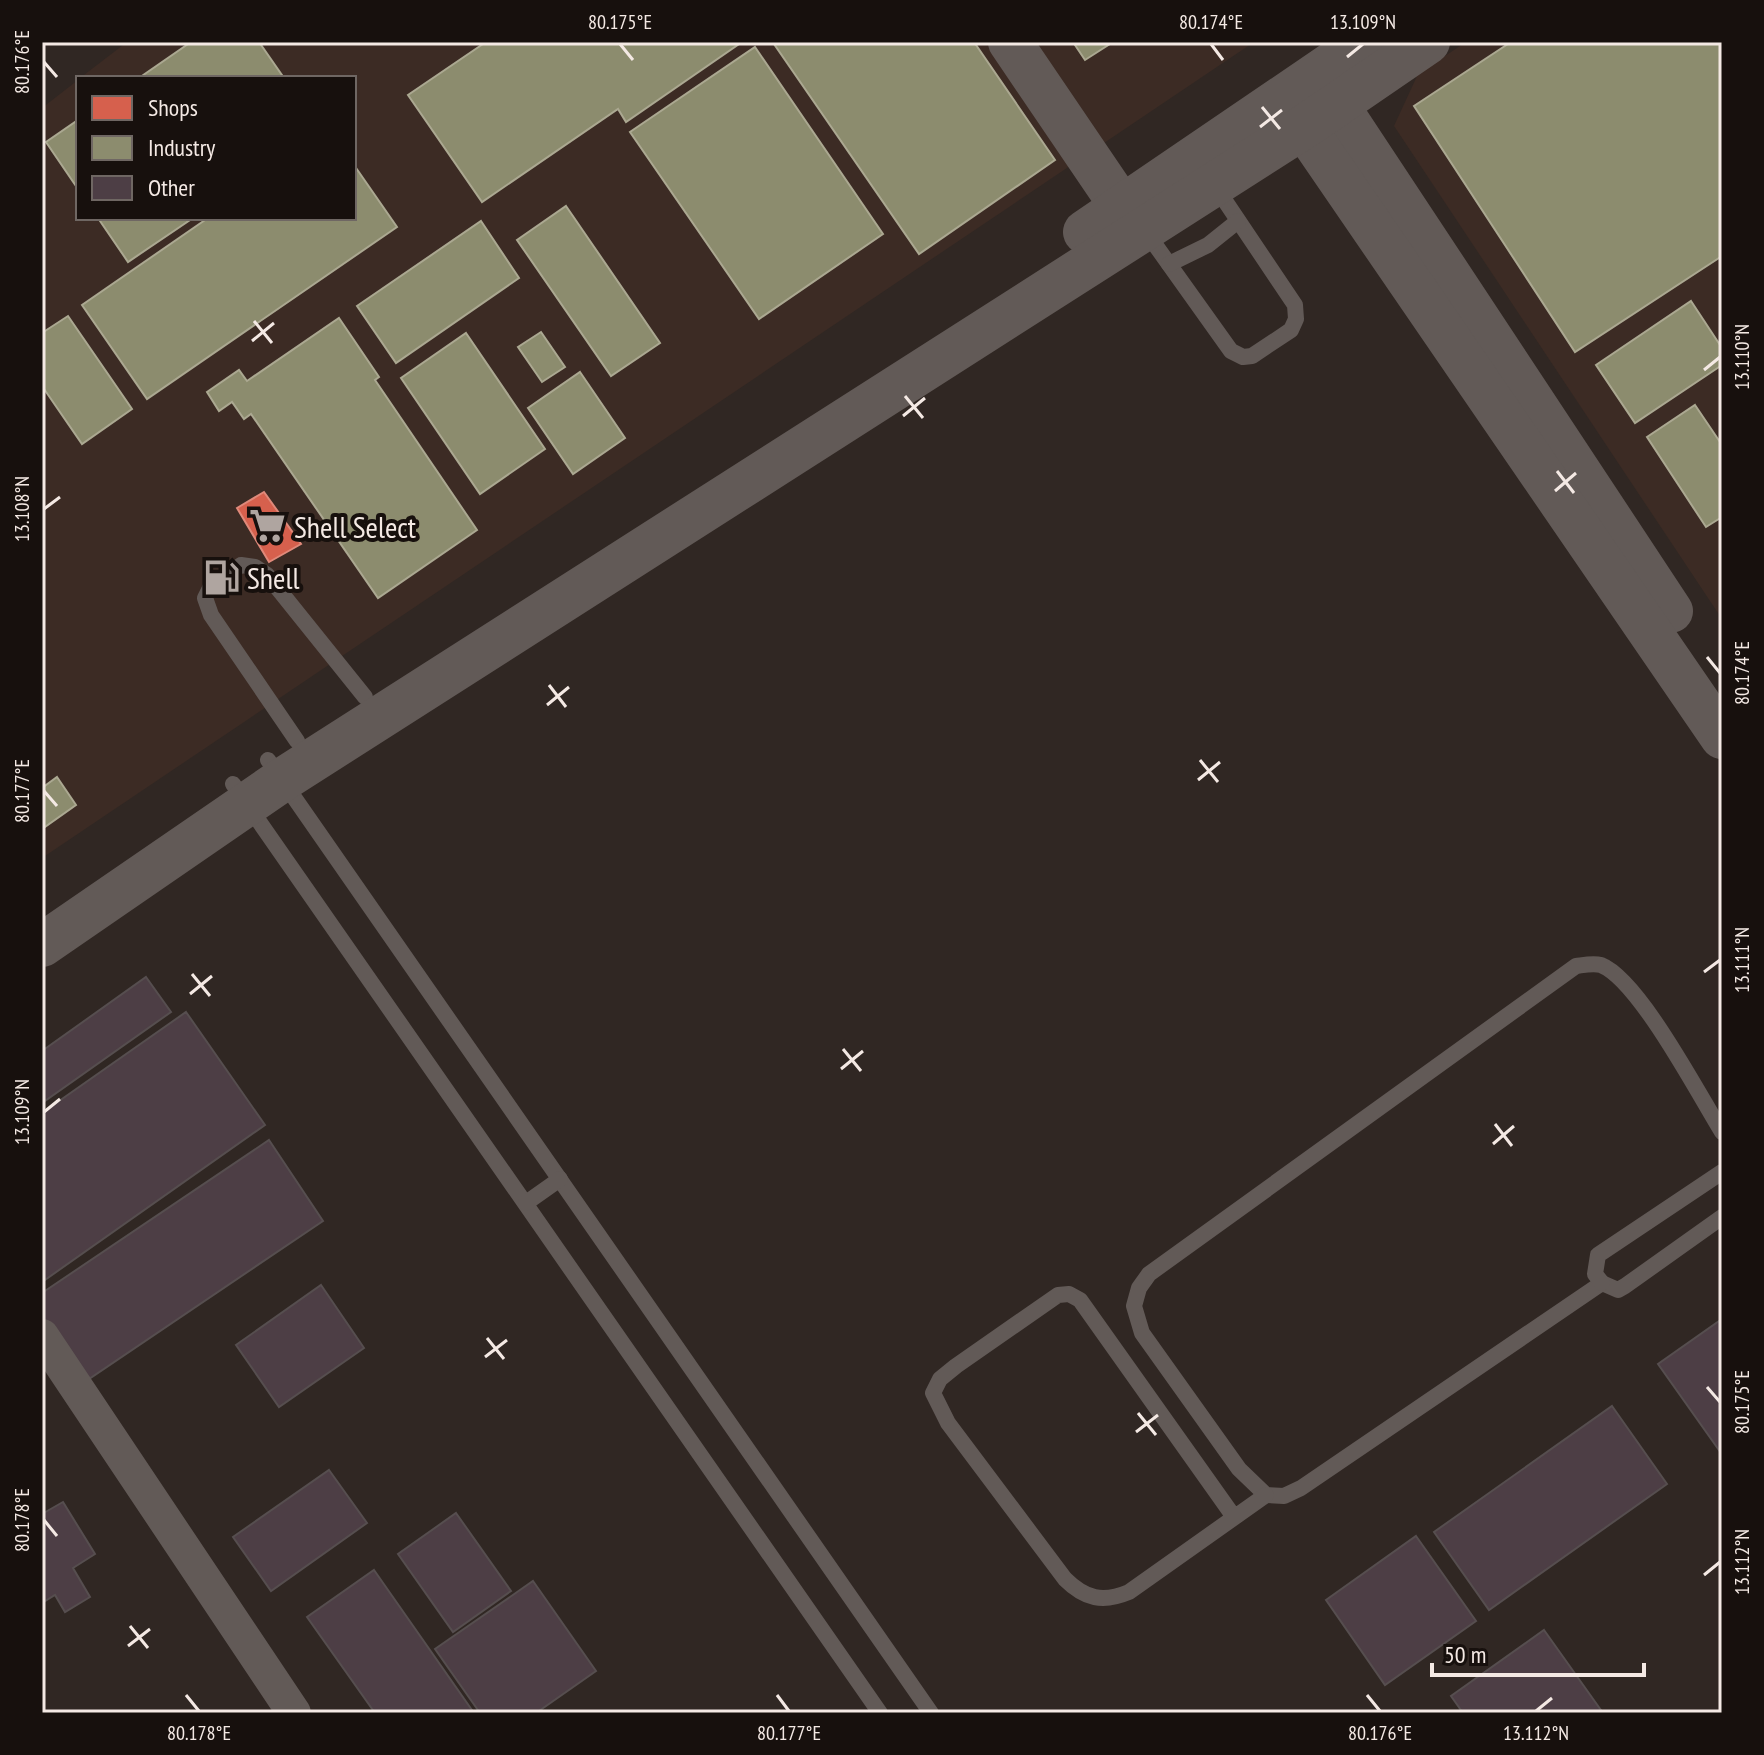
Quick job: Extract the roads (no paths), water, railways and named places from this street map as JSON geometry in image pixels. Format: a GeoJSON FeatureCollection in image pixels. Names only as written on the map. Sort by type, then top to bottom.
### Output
{"type":"FeatureCollection","features":[{"type":"Feature","properties":{"kind":"main road"},"geometry":{"type":"LineString","coordinates":[[1010,42],[1133,218]]}},
{"type":"Feature","properties":{"kind":"main road"},"geometry":{"type":"LineString","coordinates":[[42,945],[365,697],[1133,218],[1214,185],[1311,101],[1364,42]]}},
{"type":"Feature","properties":{"kind":"main road"},"geometry":{"type":"LineString","coordinates":[[42,914],[1133,218],[1311,101],[1428,42]]}},
{"type":"Feature","properties":{"kind":"main road"},"geometry":{"type":"LineString","coordinates":[[1311,101],[1722,688]]}},
{"type":"Feature","properties":{"kind":"main road"},"geometry":{"type":"LineString","coordinates":[[1311,101],[1722,737]]}},
{"type":"Feature","properties":{"kind":"street"},"geometry":{"type":"LineString","coordinates":[[42,1336],[294,1713]]}},
{"type":"Feature","properties":{"kind":"lane"},"geometry":{"type":"LineString","coordinates":[[1133,218],[1231,351],[1243,357],[1252,356],[1291,330],[1296,319],[1295,305],[1214,185]]}},
{"type":"Feature","properties":{"kind":"lane"},"geometry":{"type":"LineString","coordinates":[[1169,264],[1208,245],[1238,221]]}},
{"type":"Feature","properties":{"kind":"lane"},"geometry":{"type":"LineString","coordinates":[[365,697],[267,575],[255,567],[241,565],[211,586],[205,598],[266,773],[526,1203],[880,1713]]}},
{"type":"Feature","properties":{"kind":"lane"},"geometry":{"type":"LineString","coordinates":[[266,773],[560,1179],[925,1711]]}},
{"type":"Feature","properties":{"kind":"lane"},"geometry":{"type":"LineString","coordinates":[[1266,1495],[1239,1469],[1142,1333],[1134,1306],[1139,1288],[1149,1274],[1576,966],[1601,965],[1618,977],[1644,1005],[1722,1132]]}},
{"type":"Feature","properties":{"kind":"lane"},"geometry":{"type":"LineString","coordinates":[[1722,1172],[1598,1255],[1595,1268],[1602,1283],[1618,1290],[1722,1217]]}},
{"type":"Feature","properties":{"kind":"lane"},"geometry":{"type":"LineString","coordinates":[[526,1203],[560,1179]]}},
{"type":"Feature","properties":{"kind":"lane"},"geometry":{"type":"LineString","coordinates":[[1234,1517],[1080,1300],[1069,1294],[1058,1295],[956,1366],[940,1379],[933,1393],[948,1423],[1065,1579],[1086,1597],[1115,1598],[1129,1592],[1266,1495],[1284,1496],[1301,1488],[1602,1283]]}},
{"type":"Feature","properties":{"kind":"place","name":"Shell Select"},"geometry":{"type":"Point","coordinates":[268,526]}},
{"type":"Feature","properties":{"kind":"place","name":"Shell"},"geometry":{"type":"Point","coordinates":[221,577]}}]}
